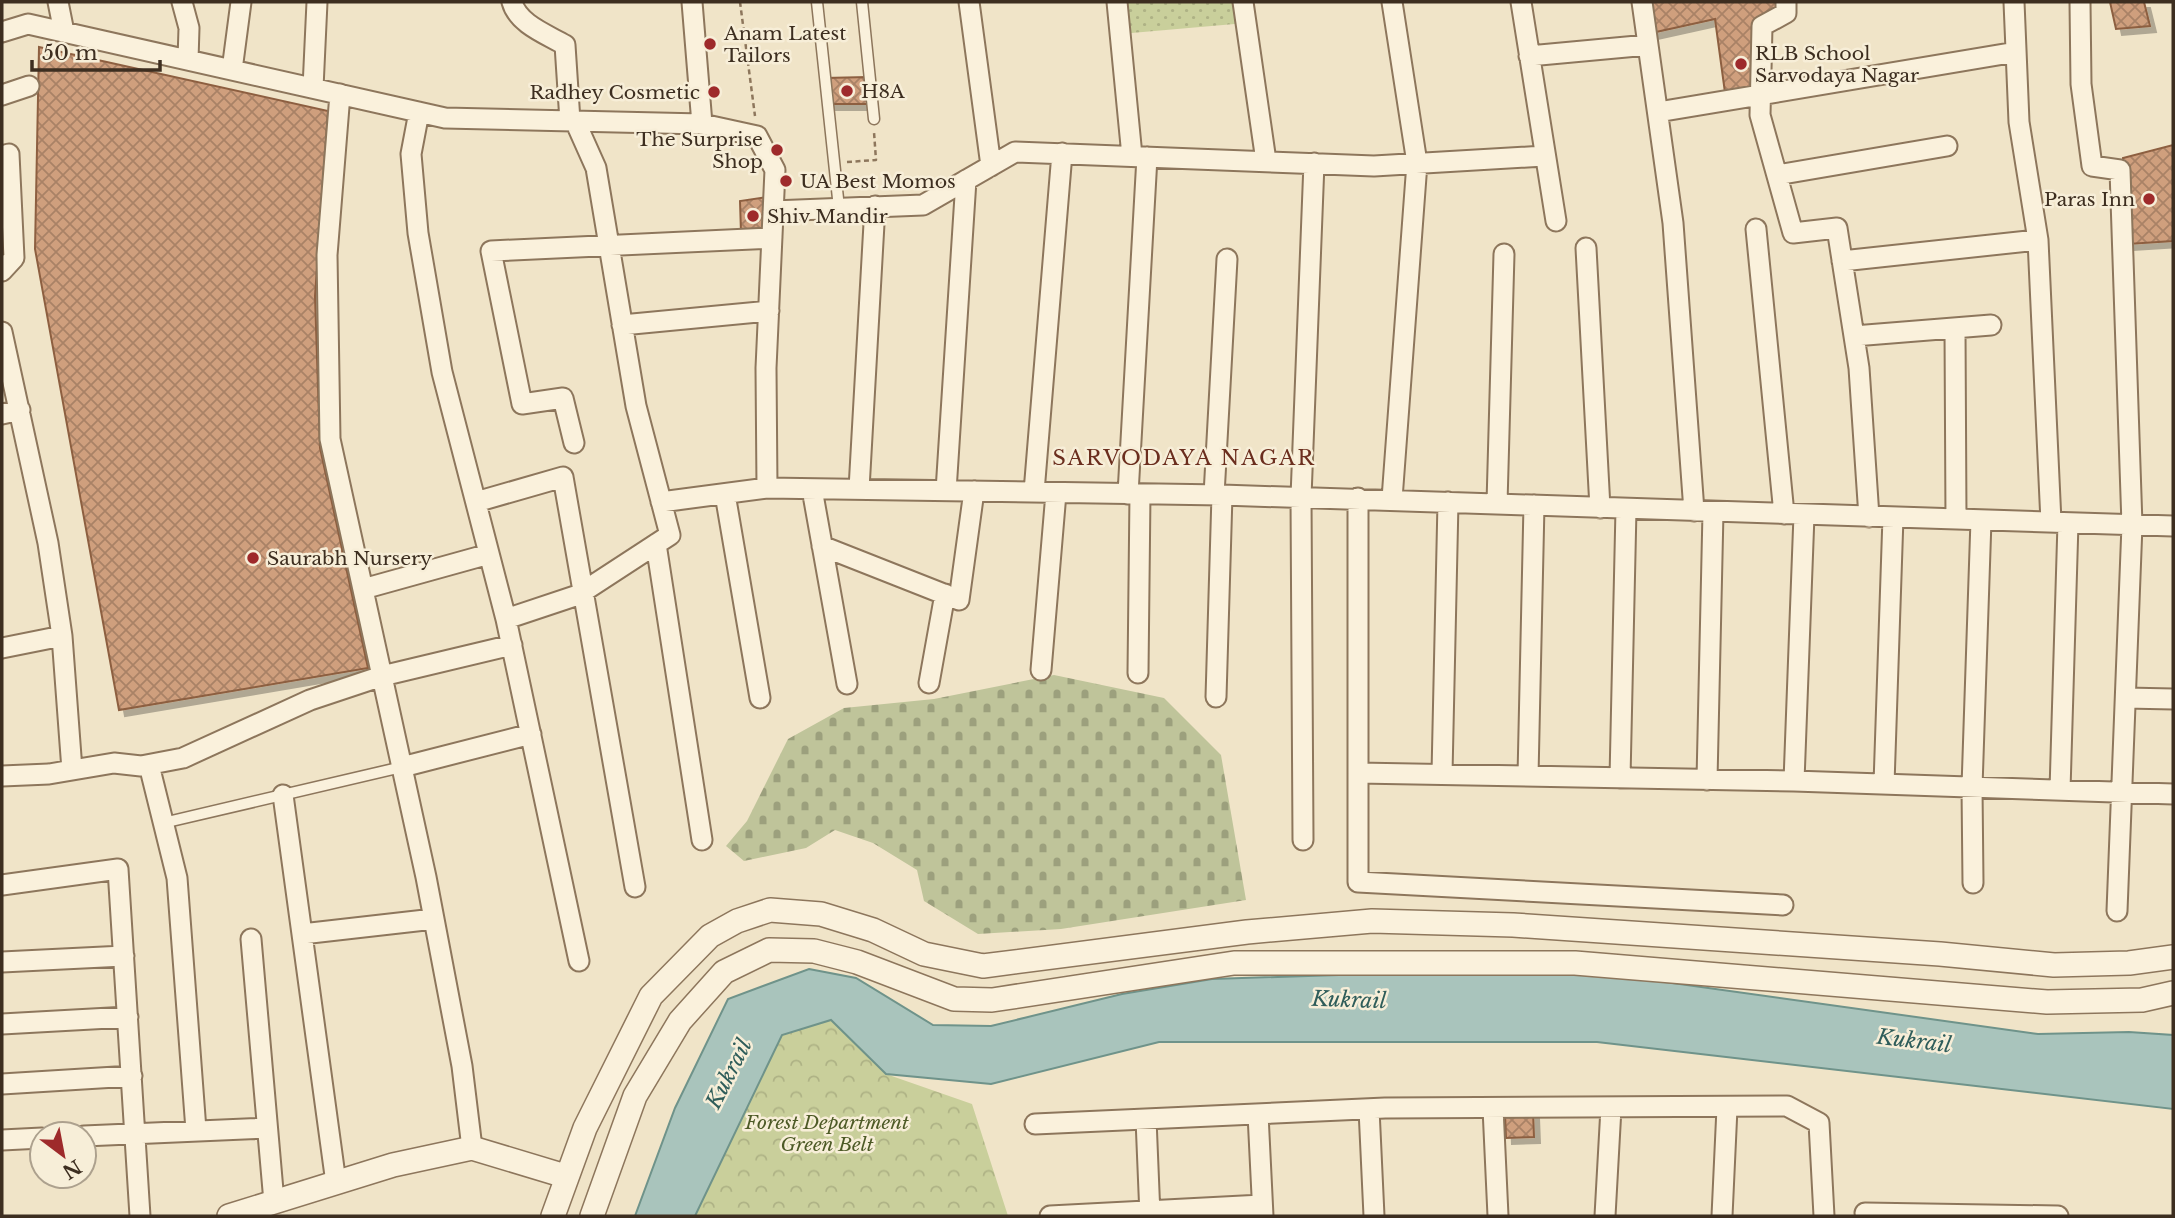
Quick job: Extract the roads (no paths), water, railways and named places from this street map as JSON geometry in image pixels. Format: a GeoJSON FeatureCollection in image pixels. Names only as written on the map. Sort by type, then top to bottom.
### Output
{"type":"FeatureCollection","features":[{"type":"Feature","properties":{"kind":"street"},"geometry":{"type":"LineString","coordinates":[[58,2],[64,32]]}},
{"type":"Feature","properties":{"kind":"street"},"geometry":{"type":"LineString","coordinates":[[182,2],[189,28],[188,60]]}},
{"type":"Feature","properties":{"kind":"street"},"geometry":{"type":"LineString","coordinates":[[232,70],[241,2]]}},
{"type":"Feature","properties":{"kind":"street"},"geometry":{"type":"LineString","coordinates":[[313,88],[317,2]]}},
{"type":"Feature","properties":{"kind":"street"},"geometry":{"type":"LineString","coordinates":[[506,619],[585,591],[670,535],[636,406],[596,169],[573,121],[565,45],[533,27],[515,11],[512,2]]}},
{"type":"Feature","properties":{"kind":"street"},"geometry":{"type":"LineString","coordinates":[[692,2],[702,124]]}},
{"type":"Feature","properties":{"kind":"street"},"geometry":{"type":"LineString","coordinates":[[969,2],[991,166]]}},
{"type":"Feature","properties":{"kind":"street"},"geometry":{"type":"LineString","coordinates":[[1117,2],[1140,157],[1134,494],[1138,673]]}},
{"type":"Feature","properties":{"kind":"street"},"geometry":{"type":"LineString","coordinates":[[1242,2],[1266,161]]}},
{"type":"Feature","properties":{"kind":"street"},"geometry":{"type":"LineString","coordinates":[[1391,499],[1417,163],[1392,2]]}},
{"type":"Feature","properties":{"kind":"street"},"geometry":{"type":"LineString","coordinates":[[1521,2],[1556,221]]}},
{"type":"Feature","properties":{"kind":"street"},"geometry":{"type":"LineString","coordinates":[[1642,2],[1674,223],[1704,512],[1707,780]]}},
{"type":"Feature","properties":{"kind":"street"},"geometry":{"type":"LineString","coordinates":[[1786,2],[1786,13],[1762,26],[1760,115],[1793,233],[1837,228],[1854,336],[1869,517]]}},
{"type":"Feature","properties":{"kind":"street"},"geometry":{"type":"LineString","coordinates":[[2014,2],[2019,122],[2038,240],[2060,522],[2060,790]]}},
{"type":"Feature","properties":{"kind":"street"},"geometry":{"type":"LineString","coordinates":[[2080,2],[2081,84],[2092,166],[2120,170],[2132,524],[2117,911]]}},
{"type":"Feature","properties":{"kind":"street"},"geometry":{"type":"LineString","coordinates":[[2,32],[28,24],[445,118],[702,124],[757,136],[775,170],[769,311],[767,488]]}},
{"type":"Feature","properties":{"kind":"street"},"geometry":{"type":"LineString","coordinates":[[1529,57],[1648,45]]}},
{"type":"Feature","properties":{"kind":"street"},"geometry":{"type":"LineString","coordinates":[[1658,112],[2016,52]]}},
{"type":"Feature","properties":{"kind":"street"},"geometry":{"type":"LineString","coordinates":[[2,94],[29,86]]}},
{"type":"Feature","properties":{"kind":"street"},"geometry":{"type":"LineString","coordinates":[[340,94],[327,255],[330,439],[434,919],[462,1066],[472,1148]]}},
{"type":"Feature","properties":{"kind":"street"},"geometry":{"type":"LineString","coordinates":[[419,112],[411,154],[418,233],[442,372],[506,619],[579,961]]}},
{"type":"Feature","properties":{"kind":"street"},"geometry":{"type":"LineString","coordinates":[[1777,175],[1947,146]]}},
{"type":"Feature","properties":{"kind":"street"},"geometry":{"type":"LineString","coordinates":[[773,211],[923,205],[1015,152],[1374,166],[1544,156]]}},
{"type":"Feature","properties":{"kind":"street"},"geometry":{"type":"LineString","coordinates":[[1034,492],[1062,153]]}},
{"type":"Feature","properties":{"kind":"street"},"geometry":{"type":"LineString","coordinates":[[2,156],[9,154],[14,258],[2,271]]}},
{"type":"Feature","properties":{"kind":"street"},"geometry":{"type":"LineString","coordinates":[[1303,840],[1301,496],[1314,163]]}},
{"type":"Feature","properties":{"kind":"street"},"geometry":{"type":"LineString","coordinates":[[946,491],[966,180]]}},
{"type":"Feature","properties":{"kind":"street"},"geometry":{"type":"LineString","coordinates":[[859,489],[875,206]]}},
{"type":"Feature","properties":{"kind":"street"},"geometry":{"type":"LineString","coordinates":[[1756,229],[1784,514]]}},
{"type":"Feature","properties":{"kind":"street"},"geometry":{"type":"LineString","coordinates":[[575,443],[563,398],[522,404],[491,250],[772,239]]}},
{"type":"Feature","properties":{"kind":"street"},"geometry":{"type":"LineString","coordinates":[[1842,261],[2038,240]]}},
{"type":"Feature","properties":{"kind":"street"},"geometry":{"type":"LineString","coordinates":[[1586,248],[1600,508]]}},
{"type":"Feature","properties":{"kind":"street"},"geometry":{"type":"LineString","coordinates":[[1497,503],[1504,254]]}},
{"type":"Feature","properties":{"kind":"street"},"geometry":{"type":"LineString","coordinates":[[1216,697],[1218,495],[1227,259]]}},
{"type":"Feature","properties":{"kind":"street"},"geometry":{"type":"LineString","coordinates":[[622,326],[769,311]]}},
{"type":"Feature","properties":{"kind":"street"},"geometry":{"type":"LineString","coordinates":[[1854,336],[1991,325]]}},
{"type":"Feature","properties":{"kind":"street"},"geometry":{"type":"LineString","coordinates":[[1955,329],[1956,519]]}},
{"type":"Feature","properties":{"kind":"street"},"geometry":{"type":"LineString","coordinates":[[2,332],[11,412],[48,543],[62,636],[72,770]]}},
{"type":"Feature","properties":{"kind":"street"},"geometry":{"type":"LineString","coordinates":[[476,502],[563,477],[635,887]]}},
{"type":"Feature","properties":{"kind":"street"},"geometry":{"type":"LineString","coordinates":[[661,502],[767,488],[1301,496],[1704,512],[2173,526]]}},
{"type":"Feature","properties":{"kind":"street"},"geometry":{"type":"LineString","coordinates":[[812,489],[847,684]]}},
{"type":"Feature","properties":{"kind":"street"},"geometry":{"type":"LineString","coordinates":[[822,546],[959,600],[974,491]]}},
{"type":"Feature","properties":{"kind":"street"},"geometry":{"type":"LineString","coordinates":[[1041,670],[1056,493]]}},
{"type":"Feature","properties":{"kind":"street"},"geometry":{"type":"LineString","coordinates":[[725,494],[760,698]]}},
{"type":"Feature","properties":{"kind":"street"},"geometry":{"type":"LineString","coordinates":[[1357,498],[1358,882],[1783,905]]}},
{"type":"Feature","properties":{"kind":"street"},"geometry":{"type":"LineString","coordinates":[[1442,774],[1448,502]]}},
{"type":"Feature","properties":{"kind":"street"},"geometry":{"type":"LineString","coordinates":[[1528,776],[1534,505]]}},
{"type":"Feature","properties":{"kind":"street"},"geometry":{"type":"LineString","coordinates":[[1620,778],[1626,509]]}},
{"type":"Feature","properties":{"kind":"street"},"geometry":{"type":"LineString","coordinates":[[1794,781],[1804,515]]}},
{"type":"Feature","properties":{"kind":"street"},"geometry":{"type":"LineString","coordinates":[[1884,784],[1893,517]]}},
{"type":"Feature","properties":{"kind":"street"},"geometry":{"type":"LineString","coordinates":[[1973,883],[1972,787],[1981,520]]}},
{"type":"Feature","properties":{"kind":"street"},"geometry":{"type":"LineString","coordinates":[[656,544],[702,840]]}},
{"type":"Feature","properties":{"kind":"street"},"geometry":{"type":"LineString","coordinates":[[363,589],[489,554]]}},
{"type":"Feature","properties":{"kind":"street"},"geometry":{"type":"LineString","coordinates":[[929,683],[945,594]]}},
{"type":"Feature","properties":{"kind":"street"},"geometry":{"type":"LineString","coordinates":[[2,648],[62,636]]}},
{"type":"Feature","properties":{"kind":"street"},"geometry":{"type":"LineString","coordinates":[[2,776],[72,770],[114,763],[149,765],[183,758],[310,701],[382,676],[512,645]]}},
{"type":"Feature","properties":{"kind":"street"},"geometry":{"type":"LineString","coordinates":[[2126,698],[2173,699]]}},
{"type":"Feature","properties":{"kind":"street"},"geometry":{"type":"LineString","coordinates":[[402,767],[531,734]]}},
{"type":"Feature","properties":{"kind":"street"},"geometry":{"type":"LineString","coordinates":[[149,765],[177,878],[197,1130]]}},
{"type":"Feature","properties":{"kind":"street"},"geometry":{"type":"LineString","coordinates":[[1358,773],[1794,781],[2173,794]]}},
{"type":"Feature","properties":{"kind":"street"},"geometry":{"type":"LineString","coordinates":[[283,795],[336,1183]]}},
{"type":"Feature","properties":{"kind":"street"},"geometry":{"type":"LineString","coordinates":[[2,885],[118,869],[140,1216]]}},
{"type":"Feature","properties":{"kind":"street"},"geometry":{"type":"LineString","coordinates":[[554,1216],[565,1176],[585,1128],[651,996],[710,936],[737,921],[770,910],[821,914],[873,930],[924,954],[983,967],[1223,934],[1372,921],[1513,925],[1940,954],[2054,965],[2129,963],[2173,957]]}},
{"type":"Feature","properties":{"kind":"street"},"geometry":{"type":"LineString","coordinates":[[302,934],[434,919]]}},
{"type":"Feature","properties":{"kind":"street"},"geometry":{"type":"LineString","coordinates":[[251,939],[274,1202]]}},
{"type":"Feature","properties":{"kind":"street"},"geometry":{"type":"LineString","coordinates":[[592,1216],[635,1096],[680,1021],[724,972],[769,950],[814,951],[857,962],[954,999],[992,1000],[1234,963],[1575,963],[2047,1002],[2142,1000],[2173,993]]}},
{"type":"Feature","properties":{"kind":"street"},"geometry":{"type":"LineString","coordinates":[[2,962],[124,956]]}},
{"type":"Feature","properties":{"kind":"street"},"geometry":{"type":"LineString","coordinates":[[2,1024],[128,1017]]}},
{"type":"Feature","properties":{"kind":"street"},"geometry":{"type":"LineString","coordinates":[[2,1084],[132,1076]]}},
{"type":"Feature","properties":{"kind":"street"},"geometry":{"type":"LineString","coordinates":[[1035,1124],[1369,1109],[1787,1106],[1819,1123],[1824,1216]]}},
{"type":"Feature","properties":{"kind":"street"},"geometry":{"type":"LineString","coordinates":[[1493,1108],[1498,1216]]}},
{"type":"Feature","properties":{"kind":"street"},"geometry":{"type":"LineString","coordinates":[[1605,1216],[1611,1108]]}},
{"type":"Feature","properties":{"kind":"street"},"geometry":{"type":"LineString","coordinates":[[1721,1216],[1727,1108]]}},
{"type":"Feature","properties":{"kind":"street"},"geometry":{"type":"LineString","coordinates":[[1369,1109],[1374,1216]]}},
{"type":"Feature","properties":{"kind":"street"},"geometry":{"type":"LineString","coordinates":[[1050,1216],[1262,1211],[1258,1114]]}},
{"type":"Feature","properties":{"kind":"street"},"geometry":{"type":"LineString","coordinates":[[1146,1119],[1150,1214]]}},
{"type":"Feature","properties":{"kind":"street"},"geometry":{"type":"LineString","coordinates":[[98,1135],[267,1128]]}},
{"type":"Feature","properties":{"kind":"street"},"geometry":{"type":"LineString","coordinates":[[2,1140],[28,1139]]}},
{"type":"Feature","properties":{"kind":"street"},"geometry":{"type":"LineString","coordinates":[[229,1216],[393,1165],[472,1148],[565,1176]]}},
{"type":"Feature","properties":{"kind":"street"},"geometry":{"type":"LineString","coordinates":[[1865,1213],[2058,1216]]}},
{"type":"Feature","properties":{"kind":"lane"},"geometry":{"type":"LineString","coordinates":[[817,2],[839,208]]}},
{"type":"Feature","properties":{"kind":"lane"},"geometry":{"type":"LineString","coordinates":[[862,2],[874,118]]}},
{"type":"Feature","properties":{"kind":"lane"},"geometry":{"type":"LineString","coordinates":[[163,823],[402,767]]}},
{"type":"Feature","properties":{"kind":"water","name":"Kukrail"},"geometry":{"type":"Polygon","coordinates":[[[809,969],[856,978],[933,1025],[991,1026],[1122,994],[1212,979],[1400,973],[1615,975],[2038,1034],[2129,1032],[2173,1035],[2173,1109],[1597,1042],[1159,1042],[991,1084],[886,1074],[831,1020],[782,1035],[695,1216],[635,1216],[675,1108],[728,999],[809,969]]]}},
{"type":"Feature","properties":{"kind":"place","name":"Anam Latest Tailors"},"geometry":{"type":"Point","coordinates":[710,44]}},
{"type":"Feature","properties":{"kind":"place","name":"RLB School Sarvodaya Nagar"},"geometry":{"type":"Point","coordinates":[1741,64]}},
{"type":"Feature","properties":{"kind":"place","name":"H8A"},"geometry":{"type":"Point","coordinates":[847,91]}},
{"type":"Feature","properties":{"kind":"place","name":"Radhey Cosmetic"},"geometry":{"type":"Point","coordinates":[714,92]}},
{"type":"Feature","properties":{"kind":"place","name":"The Surprise Shop"},"geometry":{"type":"Point","coordinates":[777,150]}},
{"type":"Feature","properties":{"kind":"place","name":"UA Best Momos"},"geometry":{"type":"Point","coordinates":[786,181]}},
{"type":"Feature","properties":{"kind":"place","name":"Paras Inn"},"geometry":{"type":"Point","coordinates":[2149,199]}},
{"type":"Feature","properties":{"kind":"place","name":"Shiv Mandir"},"geometry":{"type":"Point","coordinates":[753,216]}},
{"type":"Feature","properties":{"kind":"place","name":"Saurabh Nursery"},"geometry":{"type":"Point","coordinates":[253,558]}},
{"type":"Feature","properties":{"kind":"district","name":"SARVODAYA NAGAR"},"geometry":{"type":"Point","coordinates":[1184,458]}},
{"type":"Feature","properties":{"kind":"park label","name":"Forest Department Green Belt"},"geometry":{"type":"Point","coordinates":[827,1133]}}]}
